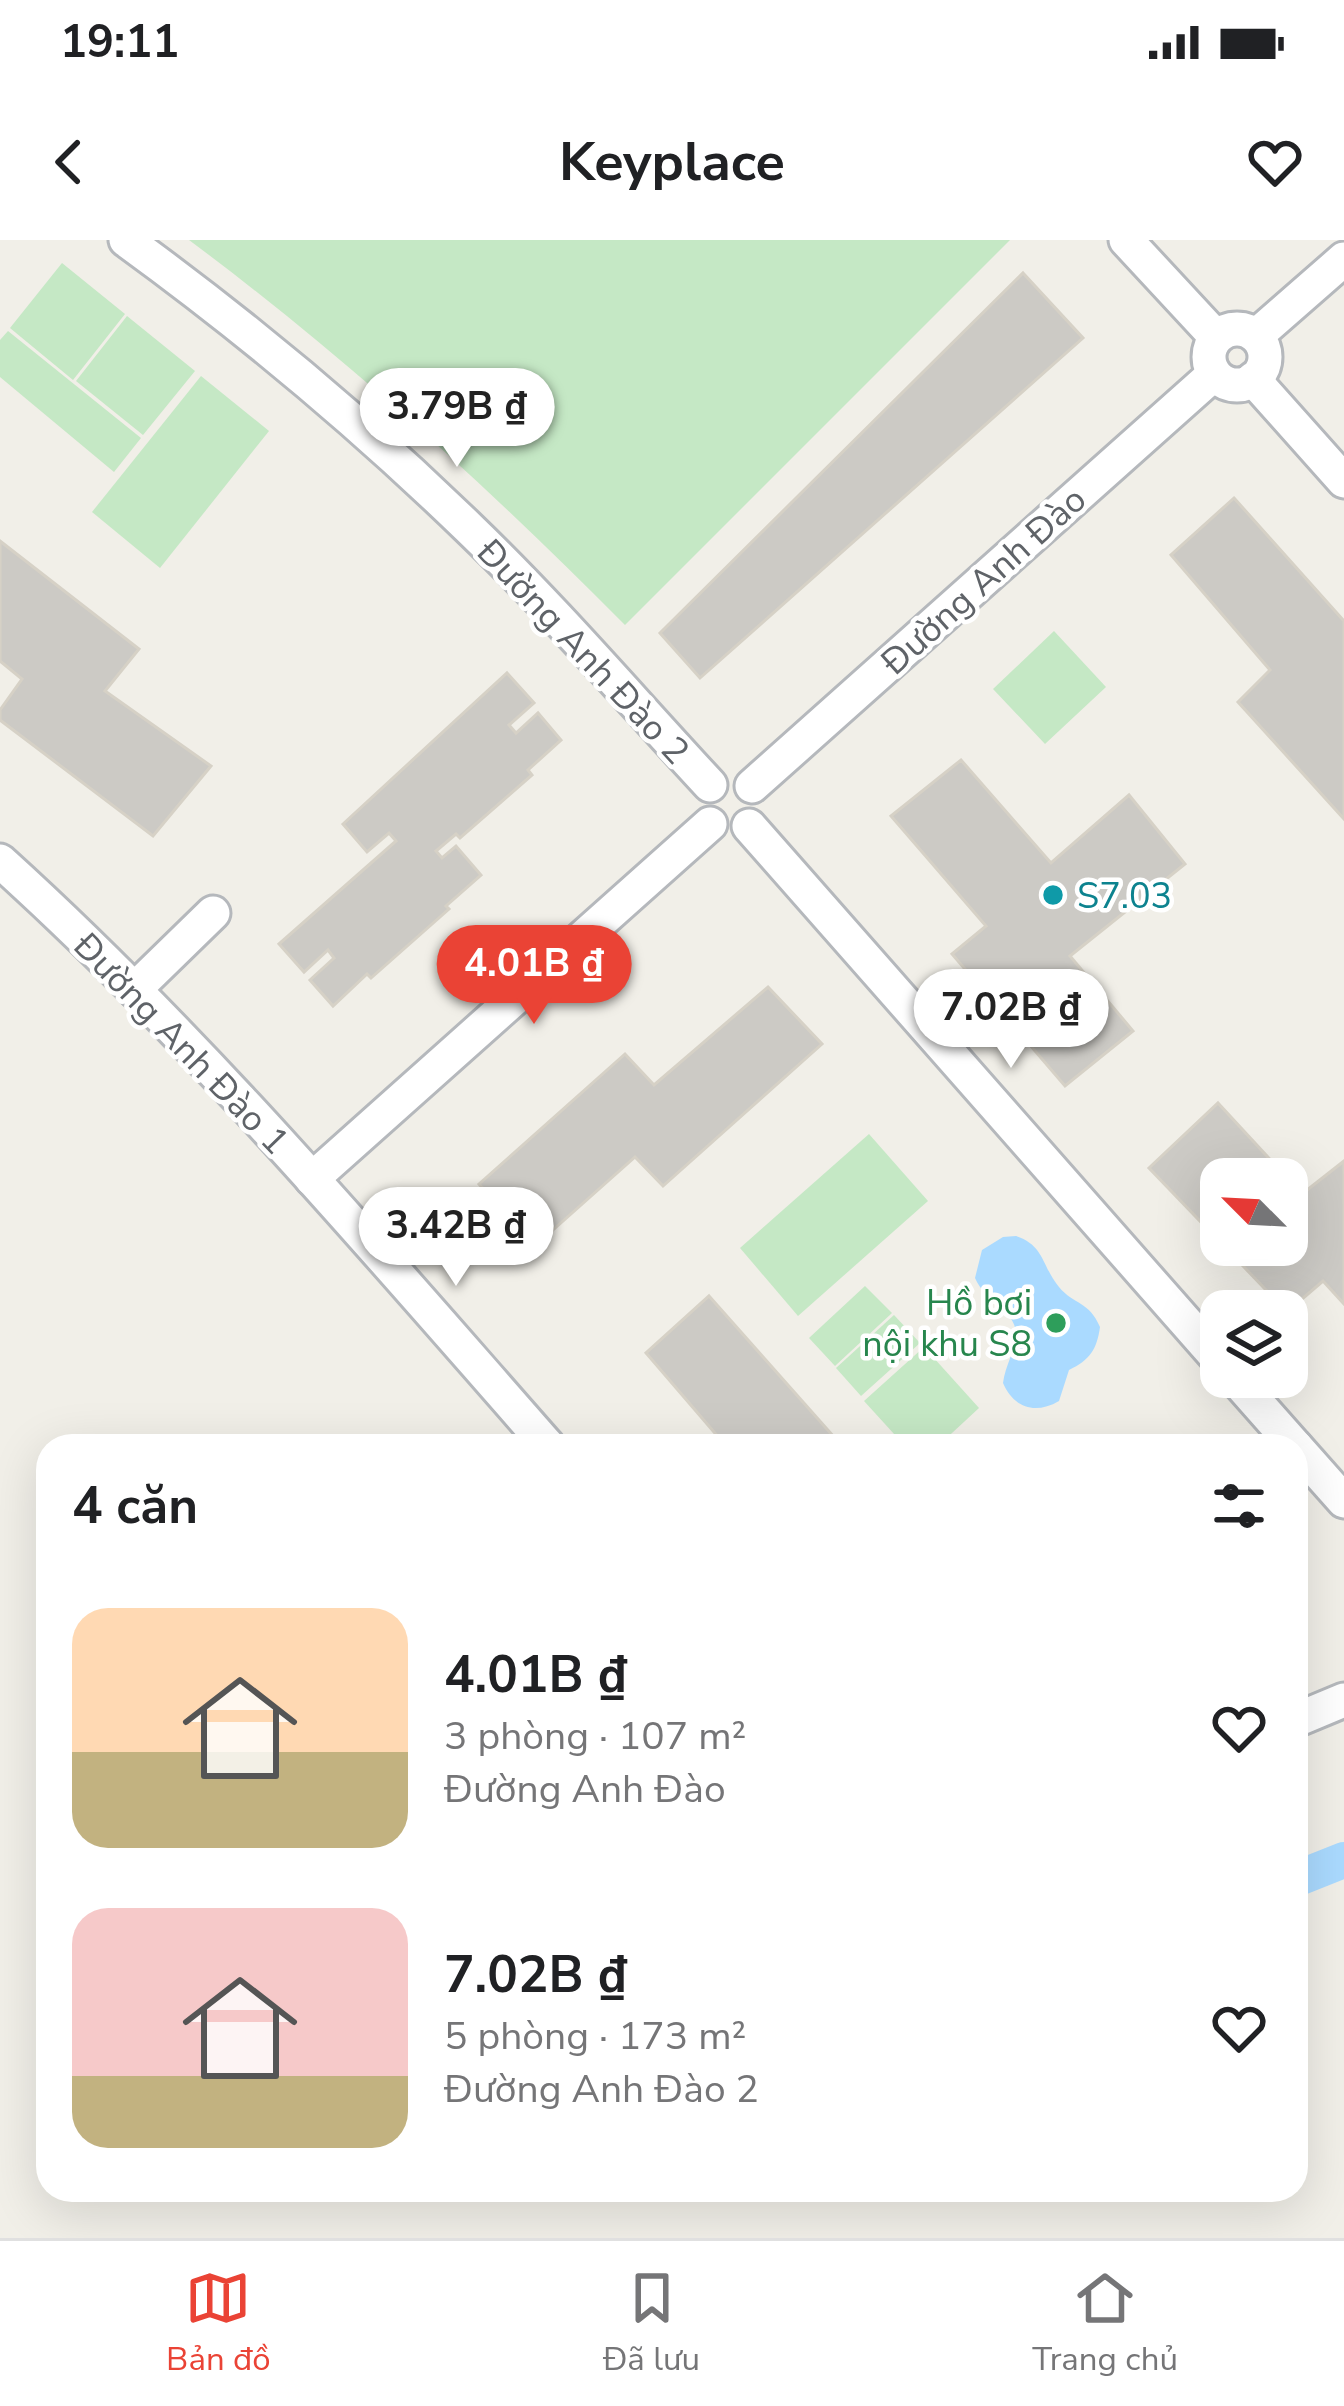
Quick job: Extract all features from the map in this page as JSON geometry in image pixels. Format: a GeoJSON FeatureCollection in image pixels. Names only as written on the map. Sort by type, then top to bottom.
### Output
{"type":"FeatureCollection","features":[{"type":"Feature","properties":{"kind":"street","name":"Đường Anh Đào 2"},"geometry":{"type":"LineString","coordinates":[[126,240],[295,372],[416,478],[532,592],[710,785]]}},
{"type":"Feature","properties":{"kind":"street"},"geometry":{"type":"LineString","coordinates":[[1126,240],[1216,337]]}},
{"type":"Feature","properties":{"kind":"street"},"geometry":{"type":"LineString","coordinates":[[1256,336],[1344,259]]}},
{"type":"Feature","properties":{"kind":"street"},"geometry":{"type":"LineString","coordinates":[[1236,328],[1256,336],[1265,352],[1253,379],[1233,385],[1214,374],[1208,358],[1216,337],[1236,328]]}},
{"type":"Feature","properties":{"kind":"street","name":"Đường Anh Đào"},"geometry":{"type":"LineString","coordinates":[[752,786],[1214,374]]}},
{"type":"Feature","properties":{"kind":"street"},"geometry":{"type":"LineString","coordinates":[[1253,379],[1344,481]]}},
{"type":"Feature","properties":{"kind":"street"},"geometry":{"type":"LineString","coordinates":[[732,777],[752,786],[759,807],[749,826],[729,833],[710,824],[702,804],[710,785],[732,777]]}},
{"type":"Feature","properties":{"kind":"street"},"geometry":{"type":"LineString","coordinates":[[312,1179],[710,824]]}},
{"type":"Feature","properties":{"kind":"street"},"geometry":{"type":"LineString","coordinates":[[749,826],[1200,1338]]}},
{"type":"Feature","properties":{"kind":"street","name":"Đường Anh Đào 1"},"geometry":{"type":"LineString","coordinates":[[0,861],[134,990],[312,1179],[537,1434]]}},
{"type":"Feature","properties":{"kind":"street"},"geometry":{"type":"LineString","coordinates":[[134,990],[213,913]]}},
{"type":"Feature","properties":{"kind":"street"},"geometry":{"type":"LineString","coordinates":[[1253,1398],[1285,1434]]}},
{"type":"Feature","properties":{"kind":"street"},"geometry":{"type":"LineString","coordinates":[[1308,1460],[1344,1502]]}},
{"type":"Feature","properties":{"kind":"street"},"geometry":{"type":"LineString","coordinates":[[1308,1715],[1344,1700]]}},
{"type":"Feature","properties":{"kind":"green space"},"geometry":{"type":"Polygon","coordinates":[[[189,240],[1010,240],[625,625],[415,425],[189,240]]]}},
{"type":"Feature","properties":{"kind":"green space"},"geometry":{"type":"Polygon","coordinates":[[[62,263],[125,314],[73,380],[10,328],[62,263]]]}},
{"type":"Feature","properties":{"kind":"green space"},"geometry":{"type":"Polygon","coordinates":[[[127,316],[195,371],[143,435],[76,381],[127,316]]]}},
{"type":"Feature","properties":{"kind":"green space"},"geometry":{"type":"Polygon","coordinates":[[[8,331],[141,438],[114,472],[0,377],[0,340],[8,331]]]}},
{"type":"Feature","properties":{"kind":"green space"},"geometry":{"type":"Polygon","coordinates":[[[201,376],[269,431],[160,568],[92,512],[201,376]]]}},
{"type":"Feature","properties":{"kind":"green space"},"geometry":{"type":"Polygon","coordinates":[[[1054,631],[1106,687],[1045,744],[993,689],[1054,631]]]}},
{"type":"Feature","properties":{"kind":"green space"},"geometry":{"type":"Polygon","coordinates":[[[869,1134],[928,1201],[798,1316],[740,1248],[869,1134]]]}},
{"type":"Feature","properties":{"kind":"green space"},"geometry":{"type":"Polygon","coordinates":[[[865,1286],[892,1313],[835,1366],[809,1338],[865,1286]]]}},
{"type":"Feature","properties":{"kind":"green space"},"geometry":{"type":"Polygon","coordinates":[[[894,1315],[920,1343],[861,1396],[836,1368],[894,1315]]]}},
{"type":"Feature","properties":{"kind":"green space"},"geometry":{"type":"Polygon","coordinates":[[[924,1347],[979,1408],[951,1434],[894,1434],[864,1401],[924,1347]]]}},
{"type":"Feature","properties":{"kind":"water","name":"Hồ bơi nội khu S8"},"geometry":{"type":"Polygon","coordinates":[[[1016,1236],[1032,1245],[1059,1287],[1091,1312],[1100,1327],[1091,1353],[1069,1370],[1059,1401],[1042,1408],[1019,1403],[1003,1383],[1016,1339],[1014,1325],[975,1278],[982,1250],[1003,1237],[1016,1236]]]}},
{"type":"Feature","properties":{"kind":"building"},"geometry":{"type":"Polygon","coordinates":[[[1023,273],[1083,338],[700,678],[660,633],[1023,273]]]}},
{"type":"Feature","properties":{"kind":"building"},"geometry":{"type":"Polygon","coordinates":[[[1234,498],[1344,621],[1344,819],[1238,702],[1270,670],[1171,555],[1234,498]]]}},
{"type":"Feature","properties":{"kind":"building"},"geometry":{"type":"Polygon","coordinates":[[[0,541],[139,649],[105,691],[211,766],[153,836],[0,720],[0,710],[22,679],[0,661],[0,541]]]}},
{"type":"Feature","properties":{"kind":"building"},"geometry":{"type":"Polygon","coordinates":[[[507,673],[534,703],[509,725],[516,733],[538,713],[561,740],[528,770],[532,775],[460,838],[456,834],[436,851],[442,858],[456,846],[481,875],[446,906],[449,909],[333,1006],[310,980],[334,958],[328,950],[304,972],[279,944],[396,841],[389,833],[367,852],[343,824],[507,673]]]}},
{"type":"Feature","properties":{"kind":"building","name":"S7.03"},"geometry":{"type":"Polygon","coordinates":[[[961,760],[1051,863],[1129,795],[1185,864],[1070,956],[1133,1031],[1065,1086],[952,954],[986,926],[891,816],[961,760]]]}},
{"type":"Feature","properties":{"kind":"building"},"geometry":{"type":"Polygon","coordinates":[[[768,987],[822,1044],[663,1186],[635,1157],[535,1246],[479,1184],[625,1054],[654,1085],[768,987]]]}},
{"type":"Feature","properties":{"kind":"building"},"geometry":{"type":"Polygon","coordinates":[[[1218,1103],[1269,1158],[1200,1158],[1200,1221],[1149,1168],[1218,1103]]]}},
{"type":"Feature","properties":{"kind":"building"},"geometry":{"type":"Polygon","coordinates":[[[1344,1161],[1344,1304],[1323,1281],[1308,1294],[1308,1290],[1266,1290],[1243,1266],[1308,1266],[1308,1189],[1344,1161]]]}},
{"type":"Feature","properties":{"kind":"building"},"geometry":{"type":"Polygon","coordinates":[[[709,1296],[831,1434],[716,1434],[646,1353],[709,1296]]]}},
{"type":"Feature","properties":{"kind":"waterway"},"geometry":{"type":"LineString","coordinates":[[1308,1874],[1344,1860]]}},
{"type":"Feature","properties":{"kind":"place","name":"S7.03"},"geometry":{"type":"Point","coordinates":[1053,895]}},
{"type":"Feature","properties":{"kind":"place","name":"Hồ bơi nội khu S8"},"geometry":{"type":"Point","coordinates":[1056,1323]}}]}
